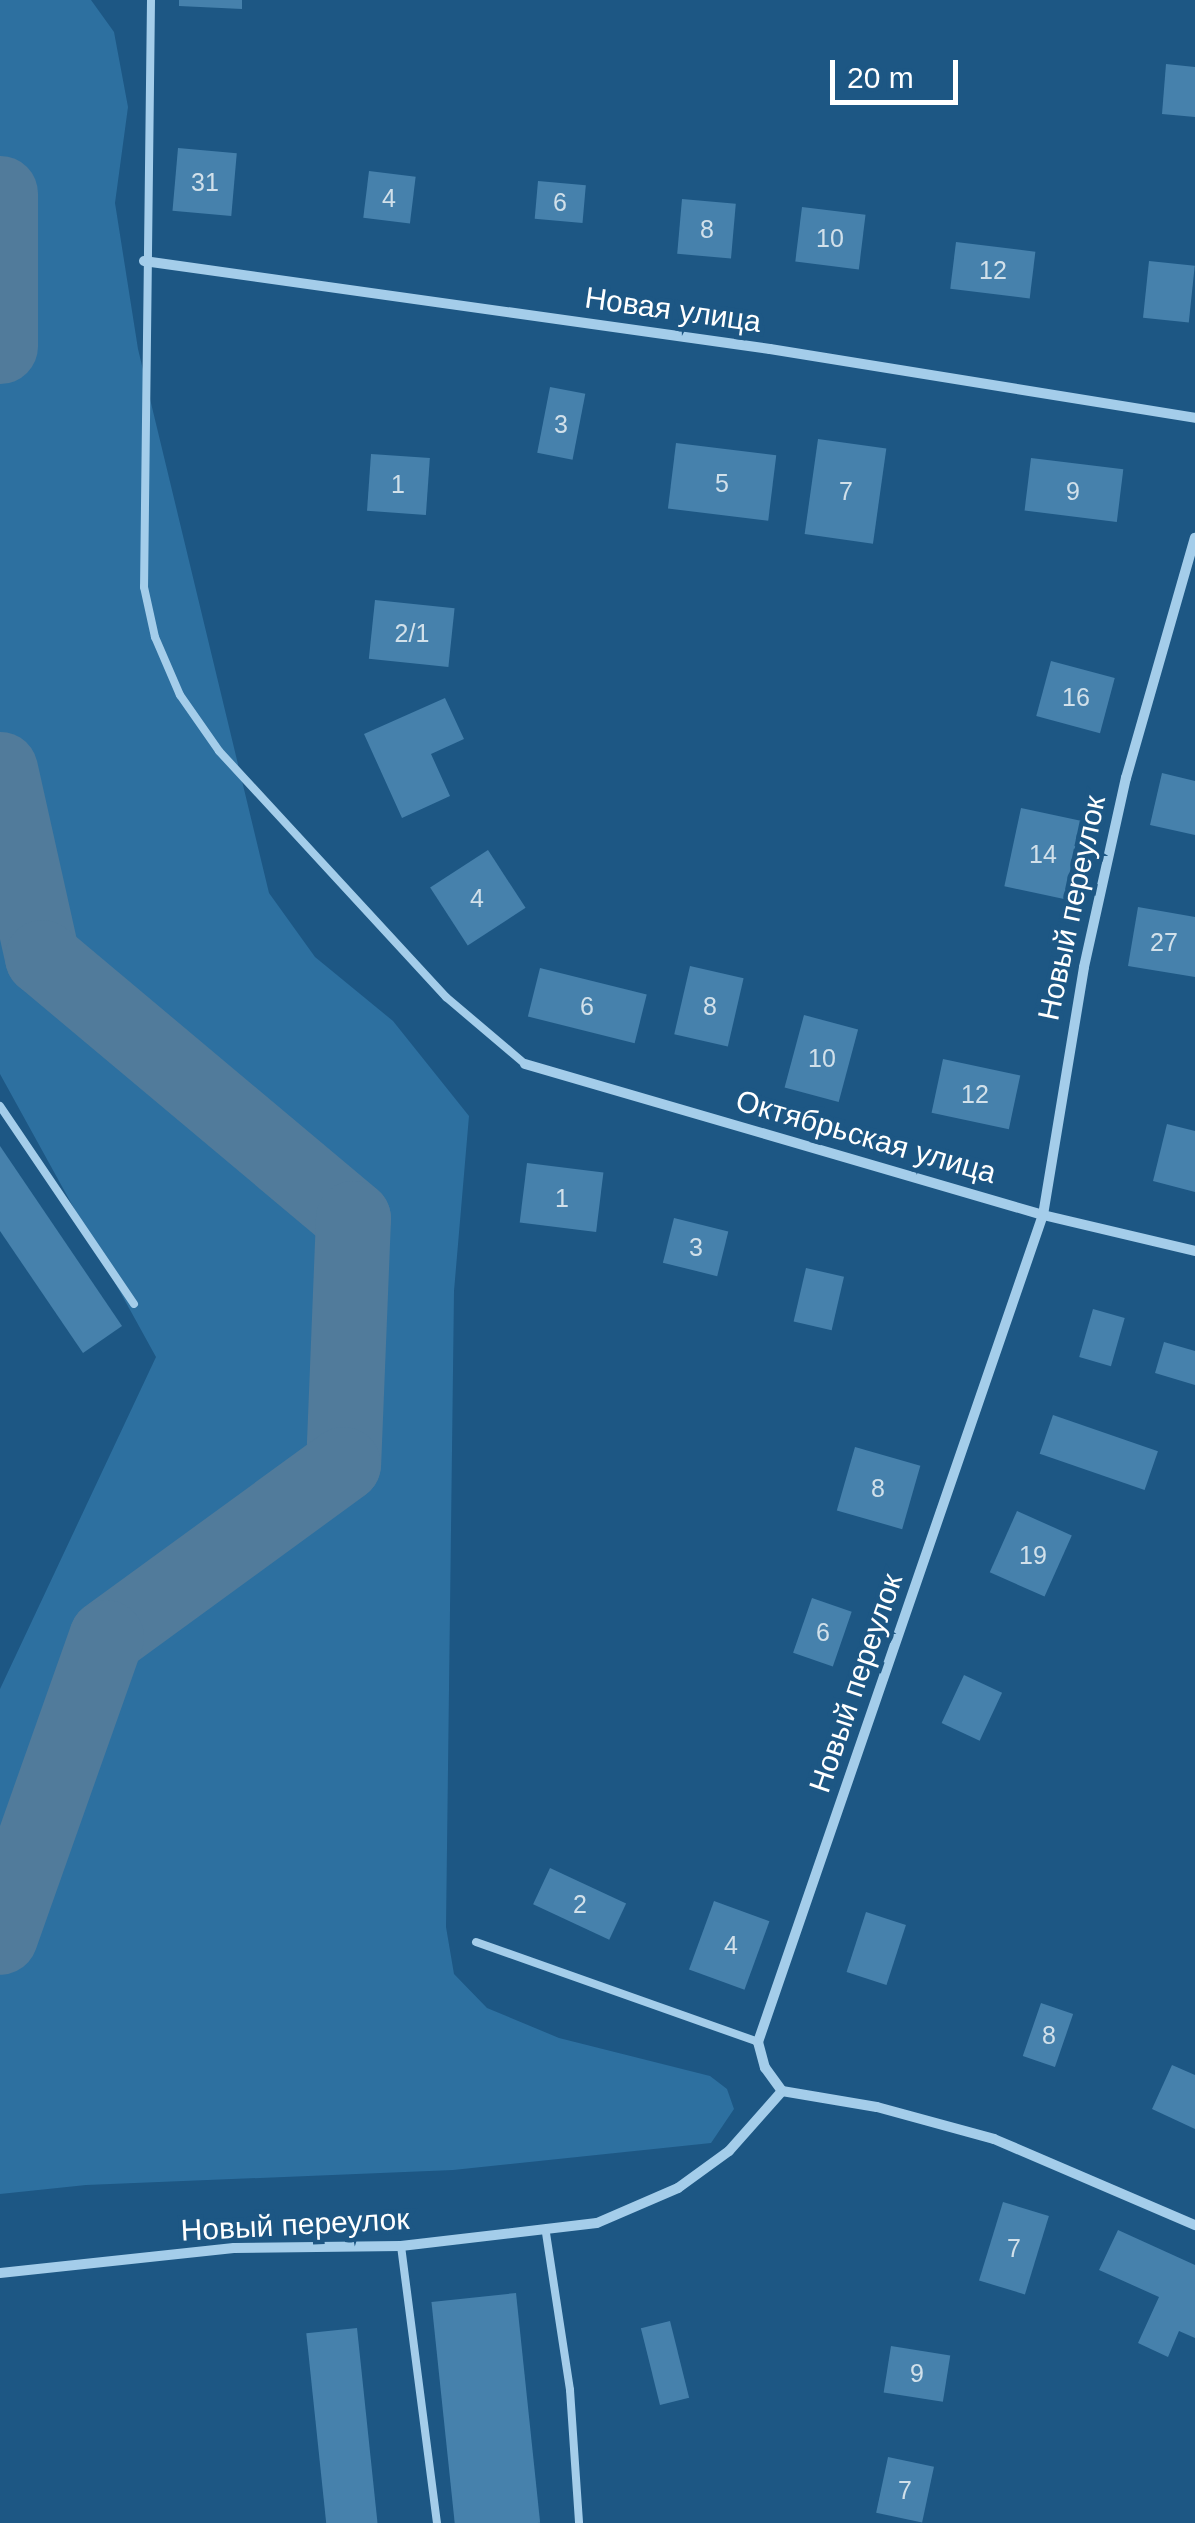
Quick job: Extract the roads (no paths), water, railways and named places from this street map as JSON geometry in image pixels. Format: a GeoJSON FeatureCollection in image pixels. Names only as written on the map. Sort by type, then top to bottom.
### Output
{"type":"FeatureCollection","features":[{"type":"Feature","properties":{"kind":"street","name":"Новая улица"},"geometry":{"type":"LineString","coordinates":[[144,262],[770,349],[1195,418]]}},
{"type":"Feature","properties":{"kind":"street","name":"Новый переулок"},"geometry":{"type":"LineString","coordinates":[[758,2042],[1043,1215],[1084,967],[1126,778],[1195,538]]}},
{"type":"Feature","properties":{"kind":"street","name":"Октябрьская улица"},"geometry":{"type":"LineString","coordinates":[[524,1064],[1043,1215],[1195,1251]]}},
{"type":"Feature","properties":{"kind":"street"},"geometry":{"type":"LineString","coordinates":[[758,2042],[765,2068],[782,2092],[876,2107],[994,2139],[1195,2225]]}},
{"type":"Feature","properties":{"kind":"street","name":"Новый переулок"},"geometry":{"type":"LineString","coordinates":[[0,2273],[253,2247],[400,2246],[546,2233],[598,2223],[678,2188],[729,2151],[782,2092]]}},
{"type":"Feature","properties":{"kind":"lane"},"geometry":{"type":"LineString","coordinates":[[151,0],[144,262],[144,586],[155,636],[180,694],[219,750],[434,984],[524,1064]]}},
{"type":"Feature","properties":{"kind":"lane"},"geometry":{"type":"LineString","coordinates":[[0,1106],[134,1304]]}},
{"type":"Feature","properties":{"kind":"lane"},"geometry":{"type":"LineString","coordinates":[[476,1942],[758,2042]]}},
{"type":"Feature","properties":{"kind":"lane"},"geometry":{"type":"LineString","coordinates":[[546,2233],[570,2390],[579,2523]]}},
{"type":"Feature","properties":{"kind":"lane"},"geometry":{"type":"LineString","coordinates":[[400,2246],[437,2523]]}},
{"type":"Feature","properties":{"kind":"waterway"},"geometry":{"type":"LineString","coordinates":[[0,193],[0,346]]}},
{"type":"Feature","properties":{"kind":"waterway"},"geometry":{"type":"LineString","coordinates":[[0,769],[42,957],[353,1218],[343,1464],[106,1637],[0,1937]]}}]}
